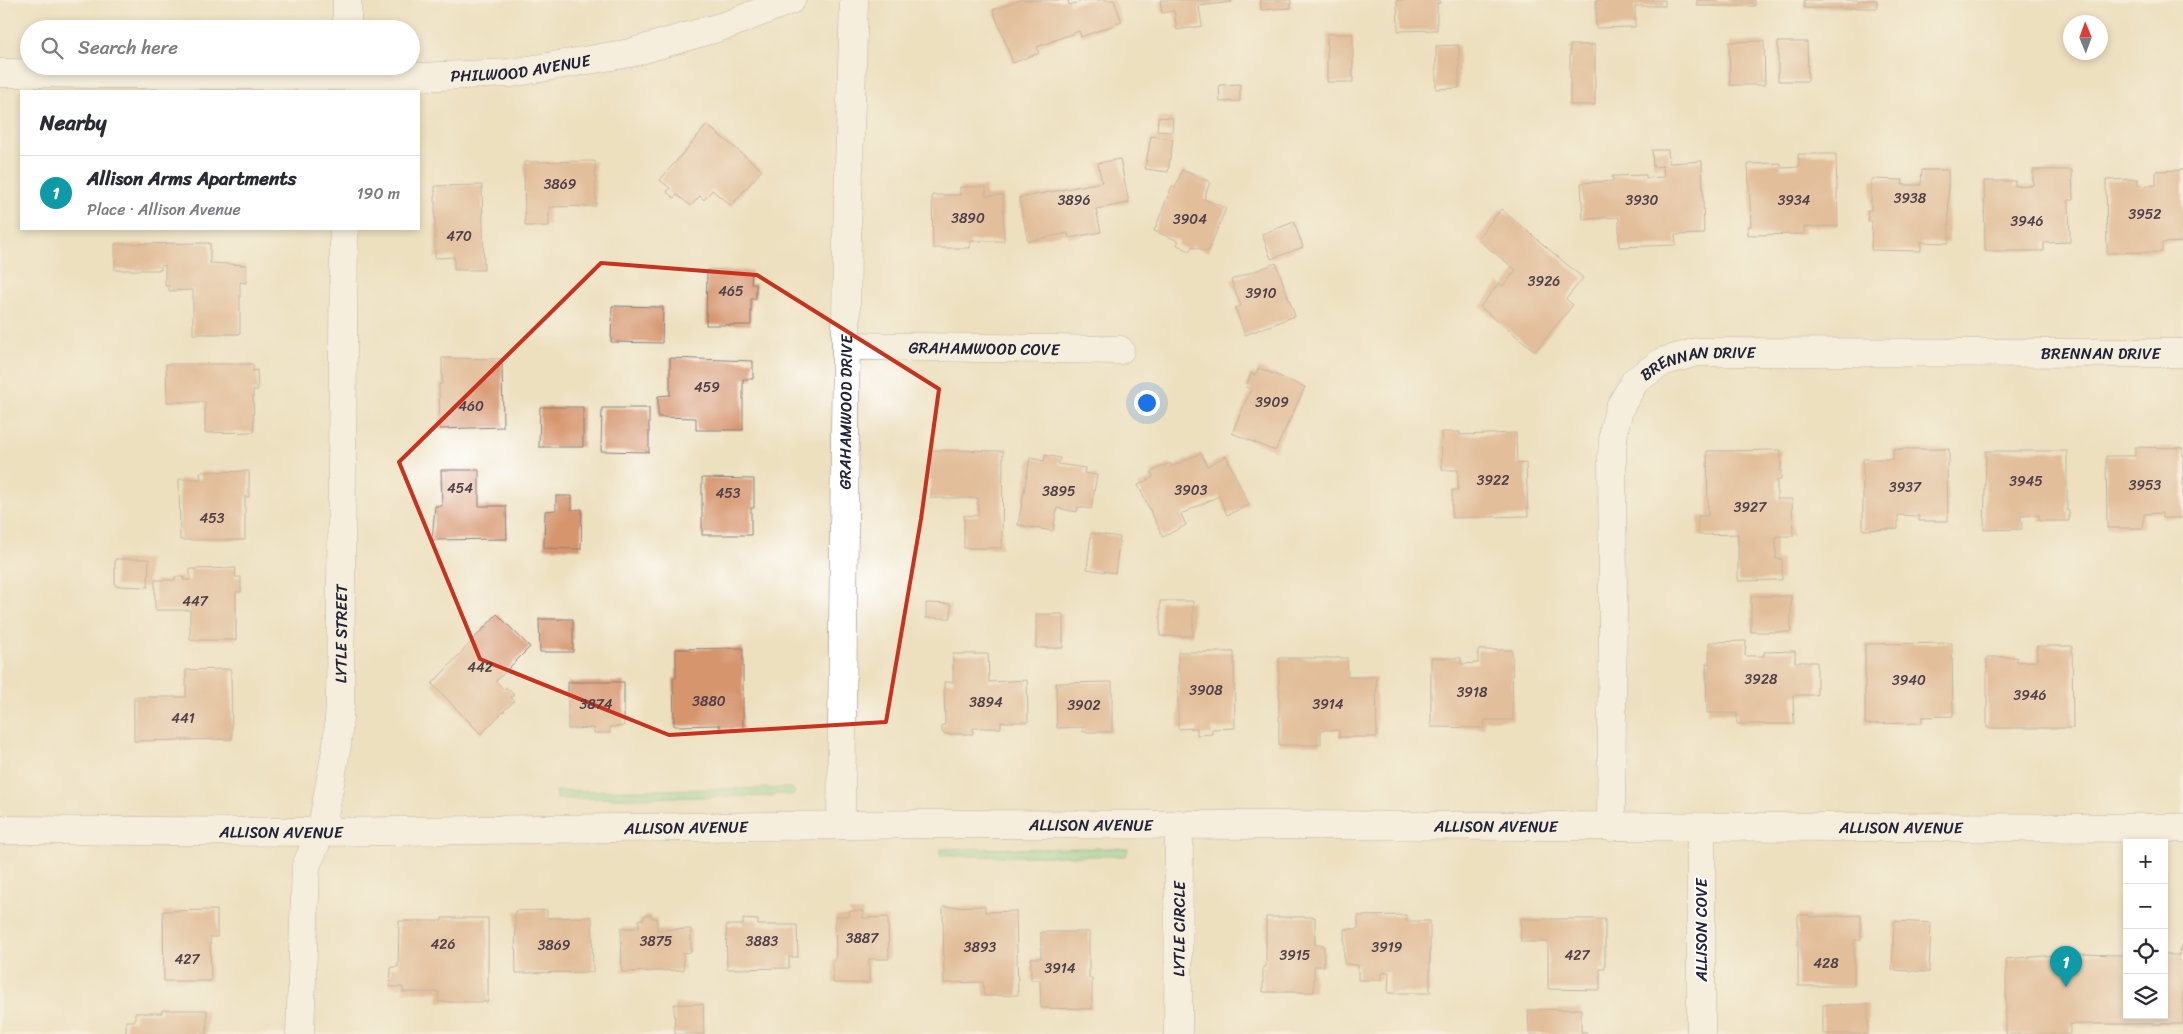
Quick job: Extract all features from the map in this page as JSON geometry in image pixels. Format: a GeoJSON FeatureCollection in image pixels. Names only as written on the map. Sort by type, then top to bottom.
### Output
{"type":"FeatureCollection","features":[{"type":"Feature","properties":{"kind":"street"},"geometry":{"type":"LineString","coordinates":[[347,0],[347,20]]}},
{"type":"Feature","properties":{"kind":"street","name":"PHILWOOD AVENUE"},"geometry":{"type":"LineString","coordinates":[[138,75],[346,78],[511,73],[592,60],[676,41],[727,25],[791,0]]}},
{"type":"Feature","properties":{"kind":"street","name":"GRAHAMWOOD DRIVE"},"geometry":{"type":"LineString","coordinates":[[841,824],[849,99],[854,0]]}},
{"type":"Feature","properties":{"kind":"street","name":"PHILWOOD AVENUE"},"geometry":{"type":"LineString","coordinates":[[0,73],[20,73]]}},
{"type":"Feature","properties":{"kind":"street","name":"LYTLE STREET"},"geometry":{"type":"LineString","coordinates":[[300,1034],[306,866],[321,832],[337,745],[340,705],[344,230]]}},
{"type":"Feature","properties":{"kind":"street","name":"GRAHAMWOOD COVE"},"geometry":{"type":"LineString","coordinates":[[846,346],[1120,350]]}},
{"type":"Feature","properties":{"kind":"street","name":"BRENNAN DRIVE"},"geometry":{"type":"LineString","coordinates":[[1610,826],[1613,602],[1612,454],[1619,409],[1636,381],[1662,362],[1697,352],[2183,354]]}},
{"type":"Feature","properties":{"kind":"street","name":"ALLISON AVENUE"},"geometry":{"type":"LineString","coordinates":[[0,830],[321,832],[841,824],[2183,828]]}},
{"type":"Feature","properties":{"kind":"street","name":"LYTLE CIRCLE"},"geometry":{"type":"LineString","coordinates":[[1178,1034],[1179,824]]}},
{"type":"Feature","properties":{"kind":"street","name":"ALLISON COVE"},"geometry":{"type":"LineString","coordinates":[[1701,827],[1701,1034]]}},
{"type":"Feature","properties":{"kind":"highlighted area"},"geometry":{"type":"Polygon","coordinates":[[[601,263],[757,275],[939,389],[921,519],[886,722],[669,735],[480,659],[399,462],[601,263]]]}},
{"type":"Feature","properties":{"kind":"green space"},"geometry":{"type":"Polygon","coordinates":[[[792,788],[795,793],[792,795],[775,794],[774,796],[557,799],[556,791],[792,788]]]}},
{"type":"Feature","properties":{"kind":"green space"},"geometry":{"type":"Polygon","coordinates":[[[940,849],[1128,849],[1126,856],[940,856],[940,849]]]}},
{"type":"Feature","properties":{"kind":"building"},"geometry":{"type":"Polygon","coordinates":[[[1020,0],[1068,0],[1069,5],[1086,0],[1114,0],[1122,22],[1081,37],[1079,31],[1037,47],[1039,53],[1013,63],[993,10],[1020,0]]]}},
{"type":"Feature","properties":{"kind":"building"},"geometry":{"type":"Polygon","coordinates":[[[1160,0],[1231,0],[1232,2],[1199,6],[1202,26],[1177,30],[1174,11],[1162,13],[1160,0]]]}},
{"type":"Feature","properties":{"kind":"building"},"geometry":{"type":"Polygon","coordinates":[[[1260,0],[1291,0],[1291,8],[1261,10],[1260,0]]]}},
{"type":"Feature","properties":{"kind":"building"},"geometry":{"type":"Polygon","coordinates":[[[1397,0],[1440,0],[1440,3],[1437,3],[1437,30],[1398,31],[1397,0]]]}},
{"type":"Feature","properties":{"kind":"building"},"geometry":{"type":"Polygon","coordinates":[[[1596,0],[1665,0],[1665,6],[1635,6],[1635,27],[1596,28],[1596,0]]]}},
{"type":"Feature","properties":{"kind":"building"},"geometry":{"type":"Polygon","coordinates":[[[1697,0],[1755,0],[1755,6],[1697,6],[1697,0]]]}},
{"type":"Feature","properties":{"kind":"building"},"geometry":{"type":"Polygon","coordinates":[[[1804,0],[1877,0],[1877,8],[1804,8],[1804,0]]]}},
{"type":"Feature","properties":{"kind":"building"},"geometry":{"type":"Polygon","coordinates":[[[1327,34],[1353,34],[1353,82],[1327,82],[1327,34]]]}},
{"type":"Feature","properties":{"kind":"building"},"geometry":{"type":"Polygon","coordinates":[[[1764,41],[1765,85],[1730,85],[1729,42],[1764,41]]]}},
{"type":"Feature","properties":{"kind":"building"},"geometry":{"type":"Polygon","coordinates":[[[1778,42],[1807,42],[1808,81],[1778,81],[1778,42]]]}},
{"type":"Feature","properties":{"kind":"building"},"geometry":{"type":"Polygon","coordinates":[[[1459,45],[1459,88],[1436,89],[1436,46],[1459,45]]]}},
{"type":"Feature","properties":{"kind":"building"},"geometry":{"type":"Polygon","coordinates":[[[1570,45],[1595,45],[1595,105],[1570,105],[1570,45]]]}},
{"type":"Feature","properties":{"kind":"building"},"geometry":{"type":"Polygon","coordinates":[[[1240,84],[1240,101],[1220,102],[1219,85],[1240,84]]]}},
{"type":"Feature","properties":{"kind":"building"},"geometry":{"type":"Polygon","coordinates":[[[1158,117],[1173,118],[1172,132],[1157,131],[1158,117]]]}},
{"type":"Feature","properties":{"kind":"building"},"geometry":{"type":"Polygon","coordinates":[[[707,125],[762,170],[731,206],[712,190],[704,200],[700,196],[691,206],[677,195],[674,198],[667,192],[670,188],[660,180],[707,125]]]}},
{"type":"Feature","properties":{"kind":"building"},"geometry":{"type":"Polygon","coordinates":[[[1151,136],[1173,139],[1168,172],[1145,169],[1151,136]]]}},
{"type":"Feature","properties":{"kind":"building"},"geometry":{"type":"Polygon","coordinates":[[[1652,150],[1668,150],[1669,163],[1702,161],[1704,234],[1675,235],[1676,245],[1619,247],[1619,217],[1583,219],[1581,183],[1613,181],[1612,176],[1646,175],[1646,178],[1664,177],[1663,166],[1653,167],[1652,150]]]}},
{"type":"Feature","properties":{"kind":"building"},"geometry":{"type":"Polygon","coordinates":[[[1798,154],[1836,154],[1838,226],[1804,227],[1804,234],[1748,235],[1748,226],[1751,226],[1748,164],[1781,163],[1781,168],[1799,167],[1798,154]]]}},
{"type":"Feature","properties":{"kind":"building"},"geometry":{"type":"Polygon","coordinates":[[[1120,159],[1129,203],[1096,209],[1101,232],[1069,238],[1068,233],[1028,241],[1019,198],[1102,182],[1098,163],[1120,159]]]}},
{"type":"Feature","properties":{"kind":"building"},"geometry":{"type":"Polygon","coordinates":[[[595,161],[596,206],[549,207],[549,226],[525,226],[524,162],[595,161]]]}},
{"type":"Feature","properties":{"kind":"building"},"geometry":{"type":"Polygon","coordinates":[[[1182,170],[1210,182],[1204,199],[1226,208],[1208,252],[1192,246],[1190,251],[1177,245],[1179,241],[1154,231],[1172,186],[1175,188],[1182,170]]]}},
{"type":"Feature","properties":{"kind":"building"},"geometry":{"type":"Polygon","coordinates":[[[1922,170],[1948,170],[1949,243],[1921,242],[1921,251],[1871,250],[1872,221],[1868,221],[1867,210],[1871,210],[1871,179],[1903,180],[1902,185],[1921,185],[1922,170]]]}},
{"type":"Feature","properties":{"kind":"building"},"geometry":{"type":"Polygon","coordinates":[[[2033,170],[2072,170],[2073,200],[2069,200],[2070,242],[2044,243],[2044,251],[1985,251],[1984,181],[2015,181],[2015,186],[2033,185],[2033,170]]]}},
{"type":"Feature","properties":{"kind":"building"},"geometry":{"type":"Polygon","coordinates":[[[2183,170],[2183,242],[2162,243],[2162,252],[2107,253],[2106,180],[2138,179],[2138,186],[2156,185],[2156,171],[2183,170]]]}},
{"type":"Feature","properties":{"kind":"building"},"geometry":{"type":"Polygon","coordinates":[[[482,185],[484,270],[454,270],[454,257],[435,258],[435,186],[482,185]]]}},
{"type":"Feature","properties":{"kind":"building"},"geometry":{"type":"Polygon","coordinates":[[[960,187],[986,187],[986,196],[1003,195],[1004,241],[970,241],[970,248],[933,248],[932,195],[960,195],[960,187]]]}},
{"type":"Feature","properties":{"kind":"building"},"geometry":{"type":"Polygon","coordinates":[[[1501,209],[1583,278],[1566,299],[1573,305],[1535,351],[1480,307],[1499,283],[1503,286],[1516,270],[1477,239],[1501,209]]]}},
{"type":"Feature","properties":{"kind":"building"},"geometry":{"type":"Polygon","coordinates":[[[1294,222],[1303,247],[1271,259],[1262,234],[1294,222]]]}},
{"type":"Feature","properties":{"kind":"building"},"geometry":{"type":"Polygon","coordinates":[[[210,243],[210,263],[246,265],[246,283],[240,282],[240,334],[193,334],[193,290],[169,291],[169,286],[165,286],[165,265],[161,266],[161,270],[115,270],[115,244],[210,243]]]}},
{"type":"Feature","properties":{"kind":"building"},"geometry":{"type":"Polygon","coordinates":[[[1276,263],[1295,316],[1245,335],[1235,308],[1241,306],[1231,280],[1276,263]]]}},
{"type":"Feature","properties":{"kind":"building"},"geometry":{"type":"Polygon","coordinates":[[[707,270],[752,270],[751,284],[756,284],[756,299],[751,299],[751,325],[706,325],[707,270]]]}},
{"type":"Feature","properties":{"kind":"building"},"geometry":{"type":"Polygon","coordinates":[[[612,306],[663,307],[662,343],[611,342],[612,306]]]}},
{"type":"Feature","properties":{"kind":"building"},"geometry":{"type":"Polygon","coordinates":[[[442,358],[502,359],[503,427],[440,429],[439,384],[442,384],[442,358]]]}},
{"type":"Feature","properties":{"kind":"building"},"geometry":{"type":"Polygon","coordinates":[[[670,358],[753,361],[753,379],[743,379],[743,430],[696,430],[696,418],[658,417],[658,396],[670,395],[670,358]]]}},
{"type":"Feature","properties":{"kind":"building"},"geometry":{"type":"Polygon","coordinates":[[[166,364],[253,364],[253,371],[257,370],[258,390],[253,390],[254,432],[205,433],[205,402],[167,402],[166,364]]]}},
{"type":"Feature","properties":{"kind":"building"},"geometry":{"type":"Polygon","coordinates":[[[1259,368],[1305,387],[1275,451],[1232,433],[1251,389],[1246,387],[1251,373],[1255,375],[1259,368]]]}},
{"type":"Feature","properties":{"kind":"building"},"geometry":{"type":"Polygon","coordinates":[[[540,407],[583,407],[583,447],[539,447],[540,407]]]}},
{"type":"Feature","properties":{"kind":"building"},"geometry":{"type":"Polygon","coordinates":[[[602,408],[649,408],[649,452],[601,451],[602,408]]]}},
{"type":"Feature","properties":{"kind":"building"},"geometry":{"type":"Polygon","coordinates":[[[1441,432],[1460,432],[1460,435],[1516,433],[1517,464],[1526,463],[1528,516],[1452,518],[1452,490],[1458,490],[1458,470],[1442,470],[1441,432]]]}},
{"type":"Feature","properties":{"kind":"building"},"geometry":{"type":"Polygon","coordinates":[[[2135,447],[2183,448],[2183,518],[2162,518],[2162,513],[2144,514],[2143,528],[2107,528],[2106,456],[2135,456],[2135,447]]]}},
{"type":"Feature","properties":{"kind":"building"},"geometry":{"type":"Polygon","coordinates":[[[1893,449],[1949,449],[1949,463],[1947,463],[1948,521],[1919,521],[1919,516],[1898,515],[1898,529],[1863,530],[1863,459],[1893,459],[1893,449]]]}},
{"type":"Feature","properties":{"kind":"building"},"geometry":{"type":"Polygon","coordinates":[[[932,450],[1003,451],[1002,548],[964,548],[964,515],[978,516],[978,498],[931,498],[932,450]]]}},
{"type":"Feature","properties":{"kind":"building"},"geometry":{"type":"Polygon","coordinates":[[[1781,450],[1781,480],[1777,480],[1777,499],[1792,499],[1793,536],[1776,536],[1776,559],[1782,559],[1782,580],[1738,581],[1738,534],[1698,535],[1698,516],[1708,516],[1707,451],[1781,450]]]}},
{"type":"Feature","properties":{"kind":"building"},"geometry":{"type":"Polygon","coordinates":[[[1986,451],[2067,451],[2067,511],[2069,511],[2069,521],[2039,521],[2039,515],[2021,516],[2022,529],[1984,530],[1986,451]]]}},
{"type":"Feature","properties":{"kind":"building"},"geometry":{"type":"Polygon","coordinates":[[[1201,453],[1207,466],[1226,456],[1249,505],[1227,515],[1219,496],[1181,514],[1186,525],[1163,537],[1138,485],[1153,477],[1151,472],[1170,463],[1171,467],[1201,453]]]}},
{"type":"Feature","properties":{"kind":"building"},"geometry":{"type":"Polygon","coordinates":[[[1045,455],[1060,458],[1058,464],[1085,468],[1084,473],[1097,475],[1091,509],[1078,507],[1077,512],[1057,508],[1053,531],[1018,525],[1030,458],[1044,461],[1045,455]]]}},
{"type":"Feature","properties":{"kind":"building"},"geometry":{"type":"Polygon","coordinates":[[[441,470],[479,470],[479,506],[506,506],[507,539],[432,540],[435,506],[442,506],[441,470]]]}},
{"type":"Feature","properties":{"kind":"building"},"geometry":{"type":"Polygon","coordinates":[[[249,471],[249,497],[245,497],[245,540],[180,540],[179,479],[201,479],[200,472],[249,471]]]}},
{"type":"Feature","properties":{"kind":"building"},"geometry":{"type":"Polygon","coordinates":[[[702,478],[754,479],[754,508],[751,508],[751,535],[702,535],[702,478]]]}},
{"type":"Feature","properties":{"kind":"building"},"geometry":{"type":"Polygon","coordinates":[[[556,496],[572,496],[572,510],[582,509],[581,549],[544,548],[545,511],[556,510],[556,496]]]}},
{"type":"Feature","properties":{"kind":"building"},"geometry":{"type":"Polygon","coordinates":[[[1091,533],[1120,537],[1115,573],[1087,569],[1091,533]]]}},
{"type":"Feature","properties":{"kind":"building"},"geometry":{"type":"Polygon","coordinates":[[[115,559],[149,559],[148,587],[115,586],[115,559]]]}},
{"type":"Feature","properties":{"kind":"building"},"geometry":{"type":"Polygon","coordinates":[[[236,568],[235,577],[241,577],[241,592],[236,592],[236,640],[190,640],[190,610],[155,610],[155,580],[175,580],[175,577],[184,577],[183,580],[190,580],[190,569],[236,568]]]}},
{"type":"Feature","properties":{"kind":"building"},"geometry":{"type":"Polygon","coordinates":[[[1751,596],[1791,596],[1791,632],[1751,632],[1751,596]]]}},
{"type":"Feature","properties":{"kind":"building"},"geometry":{"type":"Polygon","coordinates":[[[1160,601],[1193,601],[1193,636],[1160,636],[1160,601]]]}},
{"type":"Feature","properties":{"kind":"building"},"geometry":{"type":"Polygon","coordinates":[[[926,603],[951,604],[951,618],[926,618],[926,603]]]}},
{"type":"Feature","properties":{"kind":"building"},"geometry":{"type":"Polygon","coordinates":[[[497,614],[530,647],[496,681],[504,690],[506,687],[514,695],[511,697],[514,701],[481,734],[432,684],[497,614]]]}},
{"type":"Feature","properties":{"kind":"building"},"geometry":{"type":"Polygon","coordinates":[[[1036,614],[1063,614],[1063,648],[1036,648],[1036,614]]]}},
{"type":"Feature","properties":{"kind":"building"},"geometry":{"type":"Polygon","coordinates":[[[539,619],[573,619],[573,652],[540,652],[539,619]]]}},
{"type":"Feature","properties":{"kind":"building"},"geometry":{"type":"Polygon","coordinates":[[[1746,641],[1745,656],[1764,656],[1764,652],[1795,651],[1795,662],[1817,662],[1817,695],[1793,695],[1794,724],[1737,724],[1737,713],[1707,713],[1706,663],[1709,664],[1709,642],[1746,641]]]}},
{"type":"Feature","properties":{"kind":"building"},"geometry":{"type":"Polygon","coordinates":[[[1952,643],[1953,716],[1922,717],[1922,723],[1865,724],[1865,644],[1952,643]]]}},
{"type":"Feature","properties":{"kind":"building"},"geometry":{"type":"Polygon","coordinates":[[[2037,646],[2072,646],[2073,728],[1987,728],[1987,657],[2017,657],[2017,662],[2037,661],[2037,646]]]}},
{"type":"Feature","properties":{"kind":"building"},"geometry":{"type":"Polygon","coordinates":[[[743,648],[743,729],[720,729],[720,725],[674,726],[673,678],[676,678],[676,649],[743,648]]]}},
{"type":"Feature","properties":{"kind":"building"},"geometry":{"type":"Polygon","coordinates":[[[1478,650],[1512,650],[1513,720],[1485,720],[1484,728],[1431,727],[1431,658],[1461,658],[1461,664],[1478,663],[1478,650]]]}},
{"type":"Feature","properties":{"kind":"building"},"geometry":{"type":"Polygon","coordinates":[[[1178,652],[1234,652],[1235,728],[1212,729],[1212,734],[1197,735],[1197,728],[1178,729],[1178,652]]]}},
{"type":"Feature","properties":{"kind":"building"},"geometry":{"type":"Polygon","coordinates":[[[953,654],[988,654],[989,682],[1027,680],[1028,722],[1001,722],[1001,728],[973,728],[973,734],[944,734],[942,725],[945,725],[944,682],[953,682],[953,654]]]}},
{"type":"Feature","properties":{"kind":"building"},"geometry":{"type":"Polygon","coordinates":[[[1279,658],[1347,658],[1348,677],[1376,677],[1377,737],[1339,737],[1339,730],[1321,730],[1321,745],[1279,745],[1279,658]]]}},
{"type":"Feature","properties":{"kind":"building"},"geometry":{"type":"Polygon","coordinates":[[[231,669],[232,739],[134,741],[134,697],[186,697],[186,670],[231,669]]]}},
{"type":"Feature","properties":{"kind":"building"},"geometry":{"type":"Polygon","coordinates":[[[568,682],[624,682],[624,726],[610,727],[610,733],[594,733],[594,728],[568,729],[568,682]]]}},
{"type":"Feature","properties":{"kind":"building"},"geometry":{"type":"Polygon","coordinates":[[[1112,682],[1112,732],[1083,732],[1083,727],[1057,728],[1056,683],[1112,682]]]}},
{"type":"Feature","properties":{"kind":"building"},"geometry":{"type":"Polygon","coordinates":[[[985,906],[985,912],[1016,911],[1018,995],[984,996],[983,982],[944,983],[943,907],[985,906]]]}},
{"type":"Feature","properties":{"kind":"building"},"geometry":{"type":"Polygon","coordinates":[[[217,910],[217,937],[210,937],[211,981],[164,981],[163,911],[217,910]]]}},
{"type":"Feature","properties":{"kind":"building"},"geometry":{"type":"Polygon","coordinates":[[[547,910],[547,918],[592,917],[593,972],[516,973],[515,911],[547,910]]]}},
{"type":"Feature","properties":{"kind":"building"},"geometry":{"type":"Polygon","coordinates":[[[849,911],[863,911],[863,918],[888,917],[889,959],[869,959],[869,983],[833,983],[833,961],[836,959],[835,916],[850,916],[849,911]]]}},
{"type":"Feature","properties":{"kind":"building"},"geometry":{"type":"Polygon","coordinates":[[[644,915],[651,915],[652,918],[657,918],[657,930],[691,929],[691,952],[683,953],[684,970],[622,972],[621,928],[639,928],[639,919],[644,919],[644,915]]]}},
{"type":"Feature","properties":{"kind":"building"},"geometry":{"type":"Polygon","coordinates":[[[1406,915],[1406,921],[1430,921],[1430,993],[1388,993],[1389,972],[1381,973],[1381,980],[1358,980],[1358,965],[1344,964],[1344,929],[1358,929],[1358,916],[1406,915]]]}},
{"type":"Feature","properties":{"kind":"building"},"geometry":{"type":"Polygon","coordinates":[[[1798,915],[1809,915],[1809,917],[1861,915],[1861,940],[1854,940],[1854,986],[1798,986],[1798,915]]]}},
{"type":"Feature","properties":{"kind":"building"},"geometry":{"type":"Polygon","coordinates":[[[1266,917],[1315,917],[1315,945],[1324,945],[1324,966],[1314,966],[1314,992],[1263,992],[1263,967],[1266,967],[1266,917]]]}},
{"type":"Feature","properties":{"kind":"building"},"geometry":{"type":"Polygon","coordinates":[[[442,918],[488,918],[488,1002],[438,1002],[439,992],[403,992],[403,987],[390,987],[391,967],[398,967],[399,921],[442,921],[442,918]]]}},
{"type":"Feature","properties":{"kind":"building"},"geometry":{"type":"Polygon","coordinates":[[[743,919],[758,920],[758,925],[797,925],[798,957],[789,957],[789,968],[727,969],[726,925],[743,925],[743,919]]]}},
{"type":"Feature","properties":{"kind":"building"},"geometry":{"type":"Polygon","coordinates":[[[1521,919],[1605,919],[1605,969],[1600,969],[1600,990],[1548,989],[1548,942],[1521,942],[1521,919]]]}},
{"type":"Feature","properties":{"kind":"building"},"geometry":{"type":"Polygon","coordinates":[[[1894,921],[1931,923],[1929,972],[1892,970],[1894,921]]]}},
{"type":"Feature","properties":{"kind":"building"},"geometry":{"type":"Polygon","coordinates":[[[1041,932],[1089,932],[1089,978],[1092,978],[1092,1009],[1041,1008],[1040,980],[1031,980],[1031,958],[1041,958],[1041,932]]]}},
{"type":"Feature","properties":{"kind":"building"},"geometry":{"type":"Polygon","coordinates":[[[2183,943],[2183,1024],[2070,1024],[2070,1034],[2006,1034],[2006,959],[2070,954],[2123,955],[2123,1019],[2168,1019],[2168,955],[2179,955],[2183,943]]]}},
{"type":"Feature","properties":{"kind":"building"},"geometry":{"type":"Polygon","coordinates":[[[674,1004],[703,1004],[704,1034],[675,1034],[674,1004]]]}},
{"type":"Feature","properties":{"kind":"building"},"geometry":{"type":"Polygon","coordinates":[[[1868,1004],[1868,1034],[1823,1034],[1823,1005],[1868,1004]]]}},
{"type":"Feature","properties":{"kind":"building"},"geometry":{"type":"Polygon","coordinates":[[[1581,1009],[1581,1032],[1587,1032],[1587,1034],[1529,1034],[1528,1010],[1581,1009]]]}},
{"type":"Feature","properties":{"kind":"building"},"geometry":{"type":"Polygon","coordinates":[[[162,1010],[207,1010],[207,1034],[126,1034],[126,1021],[135,1021],[135,1013],[162,1013],[162,1010]]]}},
{"type":"Feature","properties":{"kind":"place","name":"Allison Arms Apartments"},"geometry":{"type":"Point","coordinates":[2066,987]}}]}
